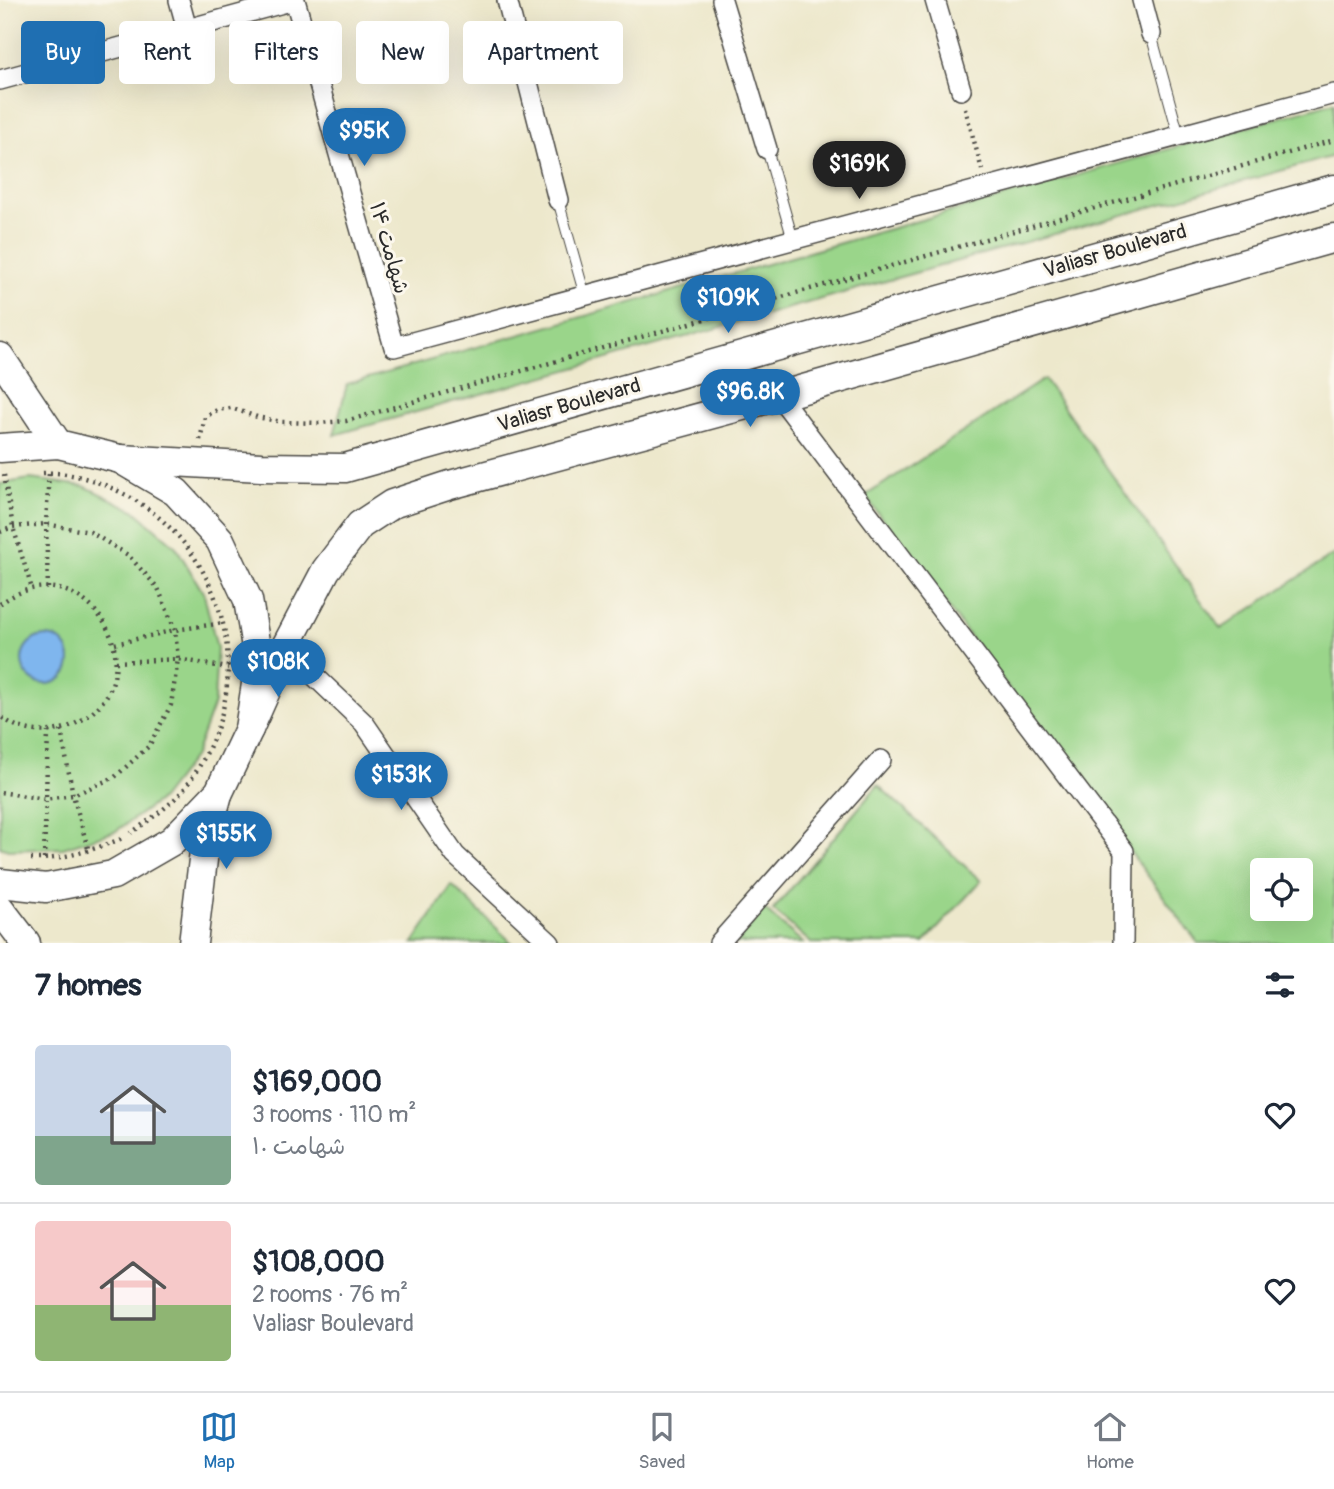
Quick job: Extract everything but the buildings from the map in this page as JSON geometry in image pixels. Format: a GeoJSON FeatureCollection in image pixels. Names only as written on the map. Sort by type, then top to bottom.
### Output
{"type":"FeatureCollection","features":[{"type":"Feature","properties":{"kind":"main road","name":"Valiasr Boulevard"},"geometry":{"type":"LineString","coordinates":[[120,459],[261,467],[345,468],[1334,189]]}},
{"type":"Feature","properties":{"kind":"main road"},"geometry":{"type":"LineString","coordinates":[[193,943],[205,844],[219,792],[285,648],[326,570],[360,525],[392,504],[450,485],[779,396],[1334,238]]}},
{"type":"Feature","properties":{"kind":"main road"},"geometry":{"type":"LineString","coordinates":[[0,356],[58,444]]}},
{"type":"Feature","properties":{"kind":"main road"},"geometry":{"type":"LineString","coordinates":[[1,466],[58,444],[120,459],[176,492],[220,540],[248,600],[258,665],[249,729]]}},
{"type":"Feature","properties":{"kind":"main road"},"geometry":{"type":"LineString","coordinates":[[0,883],[46,888],[113,874],[172,841],[219,792]]}},
{"type":"Feature","properties":{"kind":"main road"},"geometry":{"type":"LineString","coordinates":[[0,909],[26,943]]}},
{"type":"Feature","properties":{"kind":"street"},"geometry":{"type":"LineString","coordinates":[[179,0],[185,21]]}},
{"type":"Feature","properties":{"kind":"street"},"geometry":{"type":"LineString","coordinates":[[215,21],[295,0]]}},
{"type":"Feature","properties":{"kind":"street","name":"شهامت ۱۴"},"geometry":{"type":"LineString","coordinates":[[295,0],[394,348],[584,296]]}},
{"type":"Feature","properties":{"kind":"street"},"geometry":{"type":"LineString","coordinates":[[507,0],[558,200]]}},
{"type":"Feature","properties":{"kind":"street"},"geometry":{"type":"LineString","coordinates":[[722,0],[767,149]]}},
{"type":"Feature","properties":{"kind":"street"},"geometry":{"type":"LineString","coordinates":[[936,0],[961,90]]}},
{"type":"Feature","properties":{"kind":"street"},"geometry":{"type":"LineString","coordinates":[[1142,0],[1151,34]]}},
{"type":"Feature","properties":{"kind":"street"},"geometry":{"type":"LineString","coordinates":[[0,80],[119,48]]}},
{"type":"Feature","properties":{"kind":"street"},"geometry":{"type":"LineString","coordinates":[[584,296],[1334,94]]}},
{"type":"Feature","properties":{"kind":"street"},"geometry":{"type":"LineString","coordinates":[[779,396],[1124,851],[1123,943]]}},
{"type":"Feature","properties":{"kind":"street"},"geometry":{"type":"LineString","coordinates":[[285,648],[364,723],[456,855],[550,943]]}},
{"type":"Feature","properties":{"kind":"street"},"geometry":{"type":"LineString","coordinates":[[719,943],[881,760]]}},
{"type":"Feature","properties":{"kind":"lane"},"geometry":{"type":"LineString","coordinates":[[1151,34],[1179,136]]}},
{"type":"Feature","properties":{"kind":"lane"},"geometry":{"type":"LineString","coordinates":[[767,149],[793,240]]}},
{"type":"Feature","properties":{"kind":"lane"},"geometry":{"type":"LineString","coordinates":[[558,200],[584,296]]}},
{"type":"Feature","properties":{"kind":"path"},"geometry":{"type":"LineString","coordinates":[[961,90],[987,188]]}},
{"type":"Feature","properties":{"kind":"path"},"geometry":{"type":"LineString","coordinates":[[195,463],[205,417],[217,410],[231,408],[282,422],[346,421],[1334,140]]}},
{"type":"Feature","properties":{"kind":"path"},"geometry":{"type":"LineString","coordinates":[[1,466],[15,474]]}},
{"type":"Feature","properties":{"kind":"path"},"geometry":{"type":"LineString","coordinates":[[1,466],[13,527],[32,589]]}},
{"type":"Feature","properties":{"kind":"path"},"geometry":{"type":"LineString","coordinates":[[48,588],[46,524],[49,472]]}},
{"type":"Feature","properties":{"kind":"path"},"geometry":{"type":"LineString","coordinates":[[22,858],[44,859],[89,852],[127,836],[160,813],[189,783],[210,748],[223,709],[228,668],[224,623],[213,589],[196,558],[174,531],[148,508],[117,490],[84,478],[49,472],[38,473]]}},
{"type":"Feature","properties":{"kind":"path"},"geometry":{"type":"LineString","coordinates":[[0,532],[13,527],[46,524],[90,532],[128,555],[158,588],[175,630],[178,659],[171,705],[149,746],[115,777],[73,795],[45,799],[0,792]]}},
{"type":"Feature","properties":{"kind":"path"},"geometry":{"type":"LineString","coordinates":[[0,604],[11,595],[32,589],[48,588],[71,592],[91,604],[106,622],[115,645],[116,662],[112,685],[100,706],[82,721],[48,732],[27,730],[0,716]]}},
{"type":"Feature","properties":{"kind":"path"},"geometry":{"type":"LineString","coordinates":[[115,645],[175,630],[224,623]]}},
{"type":"Feature","properties":{"kind":"path"},"geometry":{"type":"LineString","coordinates":[[116,662],[178,659],[228,668]]}},
{"type":"Feature","properties":{"kind":"path"},"geometry":{"type":"LineString","coordinates":[[61,730],[73,795],[89,852]]}},
{"type":"Feature","properties":{"kind":"path"},"geometry":{"type":"LineString","coordinates":[[44,859],[48,732]]}},
{"type":"Feature","properties":{"kind":"green space"},"geometry":{"type":"Polygon","coordinates":[[[1334,102],[1334,156],[334,435],[347,384],[1334,102]]]}},
{"type":"Feature","properties":{"kind":"green space"},"geometry":{"type":"Polygon","coordinates":[[[1044,379],[1221,629],[1334,554],[1334,943],[1198,943],[865,496],[1044,379]]]}},
{"type":"Feature","properties":{"kind":"green space"},"geometry":{"type":"Polygon","coordinates":[[[30,479],[84,486],[134,510],[176,547],[204,594],[217,648],[214,703],[195,755],[161,799],[116,831],[63,848],[8,850],[0,847],[0,484],[30,479]]]}},
{"type":"Feature","properties":{"kind":"green space"},"geometry":{"type":"Polygon","coordinates":[[[878,785],[981,881],[924,943],[811,943],[773,910],[878,785]]]}},
{"type":"Feature","properties":{"kind":"green space"},"geometry":{"type":"Polygon","coordinates":[[[452,885],[512,943],[413,943],[452,885]]]}},
{"type":"Feature","properties":{"kind":"green space"},"geometry":{"type":"Polygon","coordinates":[[[764,909],[803,943],[736,943],[764,909]]]}},
{"type":"Feature","properties":{"kind":"water"},"geometry":{"type":"Polygon","coordinates":[[[46,636],[63,643],[70,660],[63,677],[46,684],[29,677],[22,660],[29,643],[46,636]]]}}]}
